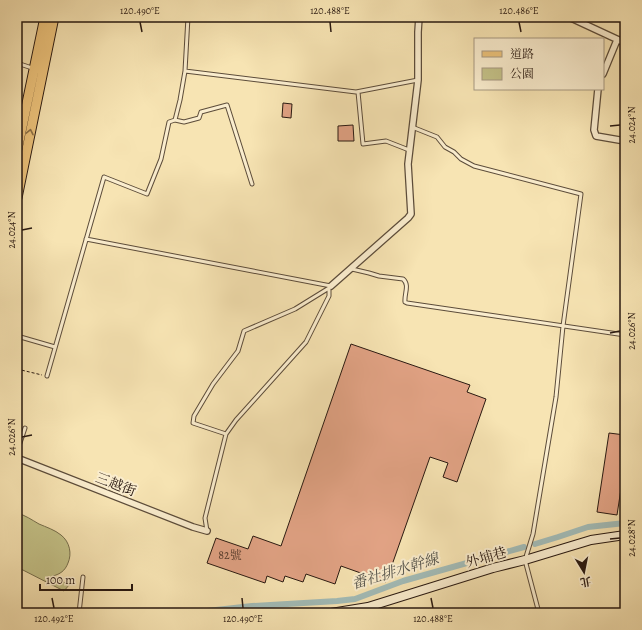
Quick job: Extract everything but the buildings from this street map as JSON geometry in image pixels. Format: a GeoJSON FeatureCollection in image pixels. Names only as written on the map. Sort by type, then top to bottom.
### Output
{"type":"FeatureCollection","features":[{"type":"Feature","properties":{"kind":"main road"},"geometry":{"type":"LineString","coordinates":[[17,151],[45,17]]}},
{"type":"Feature","properties":{"kind":"main road"},"geometry":{"type":"LineString","coordinates":[[17,198],[54,17]]}},
{"type":"Feature","properties":{"kind":"street"},"geometry":{"type":"LineString","coordinates":[[330,287],[411,214],[408,164],[418,80],[419,17]]}},
{"type":"Feature","properties":{"kind":"street"},"geometry":{"type":"LineString","coordinates":[[569,17],[625,43]]}},
{"type":"Feature","properties":{"kind":"street"},"geometry":{"type":"LineString","coordinates":[[604,72],[618,40]]}},
{"type":"Feature","properties":{"kind":"street"},"geometry":{"type":"LineString","coordinates":[[598,90],[594,130],[596,136],[625,141]]}},
{"type":"Feature","properties":{"kind":"street","name":"三越街"},"geometry":{"type":"LineString","coordinates":[[17,458],[193,527],[207,531]]}},
{"type":"Feature","properties":{"kind":"street","name":"外埔巷"},"geometry":{"type":"LineString","coordinates":[[331,613],[368,607],[493,568],[591,540],[625,535]]}},
{"type":"Feature","properties":{"kind":"lane"},"geometry":{"type":"LineString","coordinates":[[175,120],[185,71],[188,17]]}},
{"type":"Feature","properties":{"kind":"lane"},"geometry":{"type":"LineString","coordinates":[[17,63],[34,69]]}},
{"type":"Feature","properties":{"kind":"lane"},"geometry":{"type":"LineString","coordinates":[[185,71],[358,92],[418,80]]}},
{"type":"Feature","properties":{"kind":"lane"},"geometry":{"type":"LineString","coordinates":[[358,92],[363,144],[386,141],[409,150]]}},
{"type":"Feature","properties":{"kind":"lane"},"geometry":{"type":"LineString","coordinates":[[47,376],[104,177],[146,194],[161,159],[169,122],[175,120],[184,122],[199,118],[201,112],[227,105],[252,184]]}},
{"type":"Feature","properties":{"kind":"lane"},"geometry":{"type":"LineString","coordinates":[[412,127],[437,137],[445,147],[454,152],[461,159],[474,166],[581,194],[563,326],[556,397],[533,534],[525,560],[539,613]]}},
{"type":"Feature","properties":{"kind":"lane"},"geometry":{"type":"LineString","coordinates":[[86,240],[330,287]]}},
{"type":"Feature","properties":{"kind":"lane"},"geometry":{"type":"LineString","coordinates":[[351,268],[379,276],[405,280],[406,293],[404,300],[407,303],[625,335]]}},
{"type":"Feature","properties":{"kind":"lane"},"geometry":{"type":"LineString","coordinates":[[207,531],[205,518],[226,434],[236,420],[306,342],[329,296],[330,287]]}},
{"type":"Feature","properties":{"kind":"lane"},"geometry":{"type":"LineString","coordinates":[[226,434],[193,423],[194,416],[213,384],[238,351],[244,331],[295,309],[330,287]]}},
{"type":"Feature","properties":{"kind":"lane"},"geometry":{"type":"LineString","coordinates":[[17,336],[55,347]]}},
{"type":"Feature","properties":{"kind":"lane"},"geometry":{"type":"LineString","coordinates":[[17,452],[25,428]]}},
{"type":"Feature","properties":{"kind":"lane"},"geometry":{"type":"LineString","coordinates":[[79,613],[83,577]]}},
{"type":"Feature","properties":{"kind":"path"},"geometry":{"type":"LineString","coordinates":[[17,369],[47,376]]}},
{"type":"Feature","properties":{"kind":"green space"},"geometry":{"type":"Polygon","coordinates":[[[17,513],[26,516],[56,532],[66,541],[70,552],[68,563],[62,572],[53,576],[69,585],[64,591],[17,567],[17,513]]]}},
{"type":"Feature","properties":{"kind":"waterway","name":"番社排水幹線"},"geometry":{"type":"LineString","coordinates":[[535,544],[588,527],[625,523]]}},
{"type":"Feature","properties":{"kind":"waterway","name":"番社排水幹線"},"geometry":{"type":"LineString","coordinates":[[198,613],[252,606],[355,599],[403,581],[524,547]]}}]}
